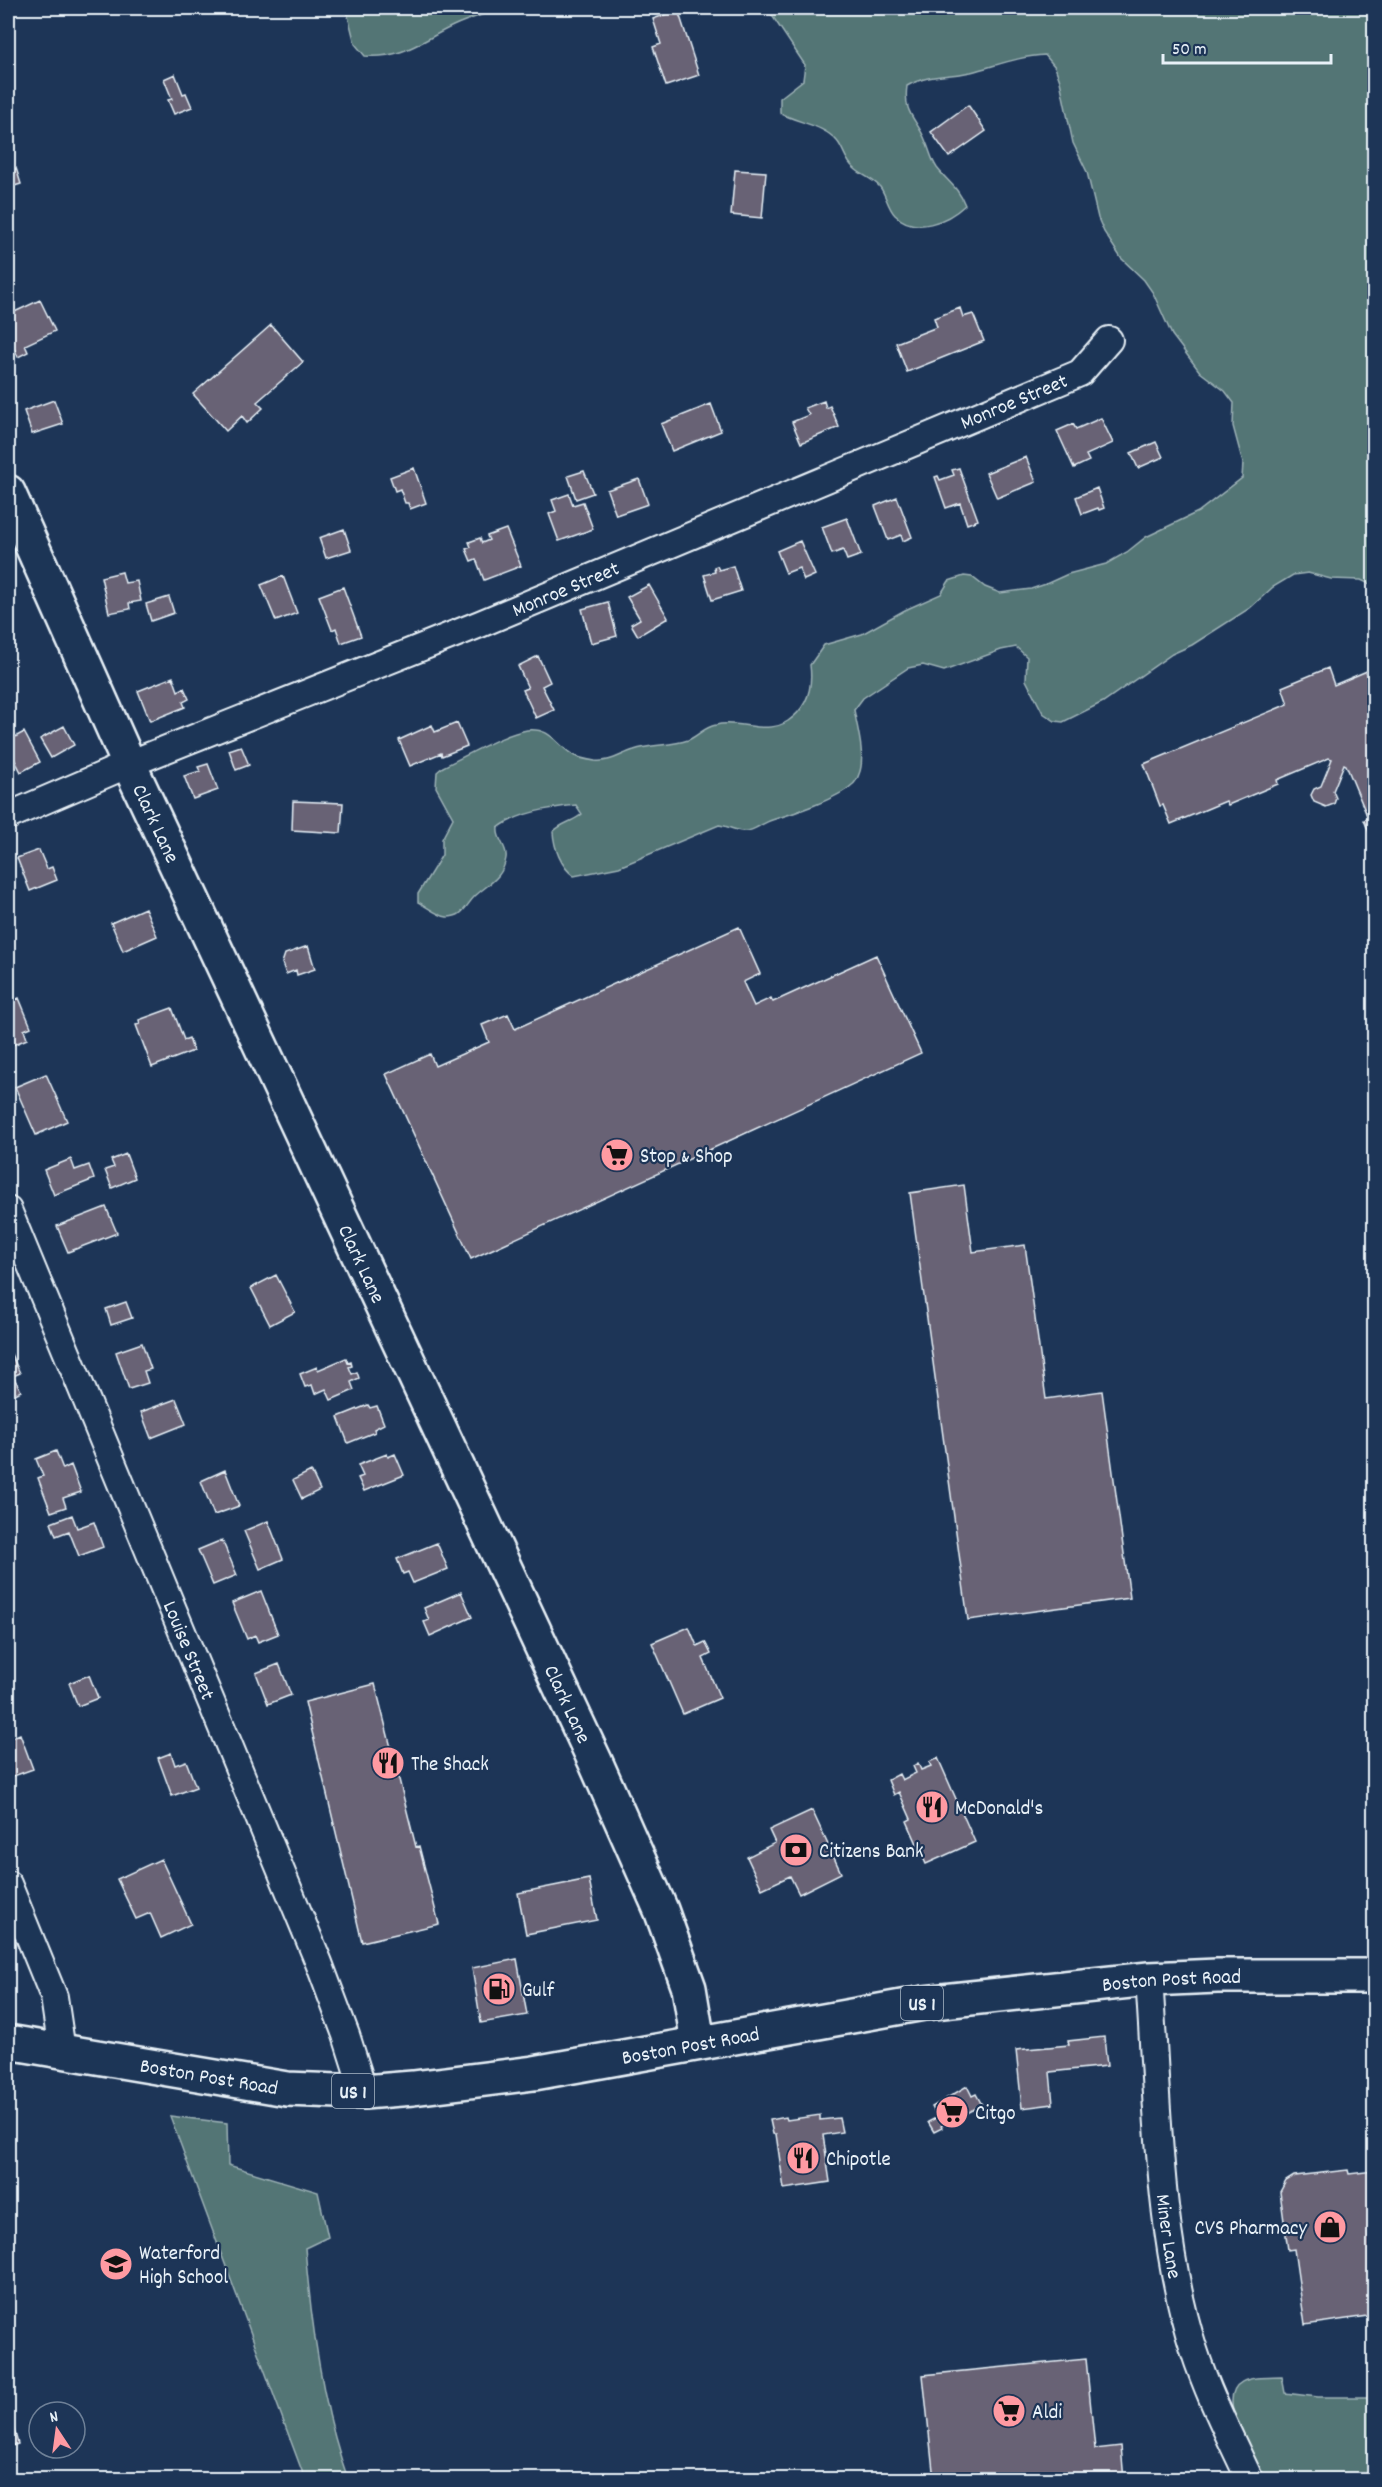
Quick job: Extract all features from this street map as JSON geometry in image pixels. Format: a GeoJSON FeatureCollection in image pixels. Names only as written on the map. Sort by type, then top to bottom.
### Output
{"type":"FeatureCollection","features":[{"type":"Feature","properties":{"kind":"main road","name":"Clark Lane"},"geometry":{"type":"LineString","coordinates":[[8,492],[129,764],[637,1856],[689,1988],[698,2042]]}},
{"type":"Feature","properties":{"kind":"main road","name":"Boston Post Road"},"geometry":{"type":"LineString","coordinates":[[8,2042],[287,2089],[364,2092],[534,2073],[924,2003],[1149,1979],[1217,1976],[1374,1976]]}},
{"type":"Feature","properties":{"kind":"street","name":"Monroe Street"},"geometry":{"type":"LineString","coordinates":[[8,816],[129,764],[480,624],[1080,373],[1109,340]]}},
{"type":"Feature","properties":{"kind":"street","name":"Louise Street"},"geometry":{"type":"LineString","coordinates":[[8,1210],[319,1963],[364,2092]]}},
{"type":"Feature","properties":{"kind":"street"},"geometry":{"type":"LineString","coordinates":[[8,1884],[54,1997],[62,2051]]}},
{"type":"Feature","properties":{"kind":"street","name":"Miner Lane"},"geometry":{"type":"LineString","coordinates":[[1149,1979],[1164,2183],[1175,2275],[1194,2351],[1250,2480]]}},
{"type":"Feature","properties":{"kind":"green space"},"geometry":{"type":"Polygon","coordinates":[[[346,8],[501,8],[459,23],[401,52],[365,56],[355,44],[346,8]]]}},
{"type":"Feature","properties":{"kind":"green space"},"geometry":{"type":"Polygon","coordinates":[[[767,8],[1374,8],[1374,586],[1361,580],[1331,579],[1308,573],[1293,575],[1273,587],[1250,608],[1192,645],[1172,654],[1103,702],[1063,722],[1055,721],[1043,713],[1026,680],[1027,657],[1016,647],[1001,650],[944,671],[923,665],[908,668],[863,698],[854,710],[860,742],[861,767],[854,783],[836,796],[768,821],[750,831],[719,825],[619,867],[574,876],[565,868],[559,857],[553,832],[582,814],[576,805],[525,814],[498,828],[506,858],[498,876],[475,896],[461,913],[453,917],[443,916],[418,902],[418,894],[442,855],[442,839],[453,818],[436,787],[437,772],[443,767],[496,741],[527,730],[542,731],[575,756],[600,761],[641,748],[688,740],[716,725],[771,727],[780,725],[795,716],[804,704],[809,689],[810,665],[824,645],[862,634],[905,610],[941,594],[949,581],[964,576],[972,577],[985,587],[1000,593],[1031,589],[1068,574],[1106,564],[1127,552],[1146,537],[1198,512],[1242,478],[1243,463],[1233,426],[1234,403],[1225,391],[1200,372],[1172,335],[1153,293],[1144,280],[1121,258],[1104,232],[1098,218],[1087,172],[1073,143],[1060,81],[1055,67],[1045,55],[1017,59],[971,72],[930,78],[907,86],[906,96],[909,110],[933,161],[956,189],[965,205],[940,221],[931,224],[912,224],[895,215],[880,187],[851,165],[832,136],[780,113],[780,98],[803,80],[805,65],[767,8]]]}},
{"type":"Feature","properties":{"kind":"green space"},"geometry":{"type":"Polygon","coordinates":[[[170,2116],[227,2123],[228,2165],[318,2192],[328,2237],[305,2248],[319,2365],[339,2452],[348,2479],[305,2479],[170,2116]]]}},
{"type":"Feature","properties":{"kind":"green space"},"geometry":{"type":"Polygon","coordinates":[[[1282,2377],[1285,2393],[1318,2397],[1374,2397],[1374,2479],[1264,2479],[1233,2411],[1232,2399],[1234,2390],[1245,2380],[1282,2377]]]}},
{"type":"Feature","properties":{"kind":"building"},"geometry":{"type":"Polygon","coordinates":[[[678,10],[699,75],[666,86],[653,47],[661,44],[653,19],[678,10]]]}},
{"type":"Feature","properties":{"kind":"building"},"geometry":{"type":"Polygon","coordinates":[[[175,74],[183,94],[186,93],[192,107],[174,114],[168,100],[172,99],[164,79],[175,74]]]}},
{"type":"Feature","properties":{"kind":"building"},"geometry":{"type":"Polygon","coordinates":[[[968,105],[986,131],[949,157],[931,132],[968,105]]]}},
{"type":"Feature","properties":{"kind":"building"},"geometry":{"type":"Polygon","coordinates":[[[16,168],[21,184],[8,188],[8,171],[16,168]]]}},
{"type":"Feature","properties":{"kind":"building"},"geometry":{"type":"Polygon","coordinates":[[[735,170],[766,172],[762,218],[731,215],[735,170]]]}},
{"type":"Feature","properties":{"kind":"building"},"geometry":{"type":"Polygon","coordinates":[[[40,300],[55,331],[25,345],[28,352],[18,357],[15,350],[11,352],[8,344],[8,315],[40,300]]]}},
{"type":"Feature","properties":{"kind":"building"},"geometry":{"type":"Polygon","coordinates":[[[960,308],[963,317],[973,314],[984,341],[907,372],[896,343],[937,327],[934,318],[960,308]]]}},
{"type":"Feature","properties":{"kind":"building"},"geometry":{"type":"Polygon","coordinates":[[[271,325],[303,362],[257,402],[263,408],[247,423],[242,416],[226,431],[193,394],[271,325]]]}},
{"type":"Feature","properties":{"kind":"building"},"geometry":{"type":"Polygon","coordinates":[[[54,400],[63,424],[32,434],[24,411],[54,400]]]}},
{"type":"Feature","properties":{"kind":"building"},"geometry":{"type":"Polygon","coordinates":[[[824,401],[826,408],[830,406],[839,427],[801,443],[792,422],[809,415],[805,408],[824,401]]]}},
{"type":"Feature","properties":{"kind":"building"},"geometry":{"type":"Polygon","coordinates":[[[711,404],[721,431],[672,451],[661,424],[711,404]]]}},
{"type":"Feature","properties":{"kind":"building"},"geometry":{"type":"Polygon","coordinates":[[[1101,418],[1113,443],[1086,455],[1089,461],[1074,468],[1057,431],[1073,424],[1076,429],[1101,418]]]}},
{"type":"Feature","properties":{"kind":"building"},"geometry":{"type":"Polygon","coordinates":[[[1156,442],[1163,457],[1138,468],[1131,453],[1156,442]]]}},
{"type":"Feature","properties":{"kind":"building"},"geometry":{"type":"Polygon","coordinates":[[[1026,457],[1036,482],[997,498],[986,473],[1026,457]]]}},
{"type":"Feature","properties":{"kind":"building"},"geometry":{"type":"Polygon","coordinates":[[[414,468],[426,503],[410,509],[400,489],[395,491],[390,477],[414,468]]]}},
{"type":"Feature","properties":{"kind":"building"},"geometry":{"type":"Polygon","coordinates":[[[959,468],[978,520],[967,524],[960,503],[946,508],[935,477],[938,476],[940,480],[954,475],[952,470],[959,468]]]}},
{"type":"Feature","properties":{"kind":"building"},"geometry":{"type":"Polygon","coordinates":[[[584,471],[593,493],[576,499],[568,476],[584,471]]]}},
{"type":"Feature","properties":{"kind":"building"},"geometry":{"type":"Polygon","coordinates":[[[639,479],[648,504],[616,515],[607,490],[639,479]]]}},
{"type":"Feature","properties":{"kind":"building"},"geometry":{"type":"Polygon","coordinates":[[[1097,488],[1104,508],[1082,514],[1076,497],[1097,488]]]}},
{"type":"Feature","properties":{"kind":"building"},"geometry":{"type":"Polygon","coordinates":[[[569,494],[573,505],[583,502],[593,529],[559,541],[549,514],[556,511],[552,500],[569,494]]]}},
{"type":"Feature","properties":{"kind":"building"},"geometry":{"type":"Polygon","coordinates":[[[897,497],[912,537],[903,541],[901,535],[888,540],[875,506],[897,497]]]}},
{"type":"Feature","properties":{"kind":"building"},"geometry":{"type":"Polygon","coordinates":[[[847,518],[861,555],[847,560],[843,550],[832,554],[822,527],[847,518]]]}},
{"type":"Feature","properties":{"kind":"building"},"geometry":{"type":"Polygon","coordinates":[[[344,529],[351,550],[326,558],[319,538],[344,529]]]}},
{"type":"Feature","properties":{"kind":"building"},"geometry":{"type":"Polygon","coordinates":[[[506,529],[521,566],[484,580],[476,559],[471,561],[466,549],[471,547],[469,542],[480,538],[482,543],[489,540],[487,536],[506,529]]]}},
{"type":"Feature","properties":{"kind":"building"},"geometry":{"type":"Polygon","coordinates":[[[800,541],[815,575],[804,580],[799,568],[786,573],[777,551],[800,541]]]}},
{"type":"Feature","properties":{"kind":"building"},"geometry":{"type":"Polygon","coordinates":[[[717,566],[719,570],[733,566],[741,591],[712,600],[704,575],[715,572],[714,567],[717,566]]]}},
{"type":"Feature","properties":{"kind":"building"},"geometry":{"type":"Polygon","coordinates":[[[122,572],[125,583],[137,581],[141,601],[129,603],[130,609],[109,613],[101,577],[122,572]]]}},
{"type":"Feature","properties":{"kind":"building"},"geometry":{"type":"Polygon","coordinates":[[[283,576],[297,613],[276,621],[261,585],[283,576]]]}},
{"type":"Feature","properties":{"kind":"building"},"geometry":{"type":"Polygon","coordinates":[[[649,585],[668,618],[638,636],[631,624],[640,619],[627,597],[649,585]]]}},
{"type":"Feature","properties":{"kind":"building"},"geometry":{"type":"Polygon","coordinates":[[[343,587],[361,636],[341,643],[336,628],[332,630],[319,596],[343,587]]]}},
{"type":"Feature","properties":{"kind":"building"},"geometry":{"type":"Polygon","coordinates":[[[169,597],[174,613],[151,621],[146,604],[169,597]]]}},
{"type":"Feature","properties":{"kind":"building"},"geometry":{"type":"Polygon","coordinates":[[[608,602],[617,636],[591,643],[582,609],[608,602]]]}},
{"type":"Feature","properties":{"kind":"building"},"geometry":{"type":"Polygon","coordinates":[[[538,656],[550,682],[542,686],[554,710],[536,718],[523,690],[528,688],[518,666],[538,656]]]}},
{"type":"Feature","properties":{"kind":"building"},"geometry":{"type":"Polygon","coordinates":[[[1328,668],[1334,685],[1374,668],[1374,844],[1364,820],[1368,818],[1346,765],[1344,764],[1333,791],[1336,798],[1334,804],[1326,807],[1314,802],[1311,795],[1314,789],[1321,786],[1332,759],[1329,758],[1277,780],[1278,784],[1228,805],[1226,801],[1171,824],[1163,805],[1160,806],[1144,764],[1288,704],[1282,687],[1328,668]]]}},
{"type":"Feature","properties":{"kind":"building"},"geometry":{"type":"Polygon","coordinates":[[[173,677],[178,691],[184,688],[189,699],[183,702],[185,707],[150,721],[138,691],[173,677]]]}},
{"type":"Feature","properties":{"kind":"building"},"geometry":{"type":"Polygon","coordinates":[[[457,723],[467,746],[442,756],[441,753],[410,766],[399,740],[432,725],[435,732],[457,723]]]}},
{"type":"Feature","properties":{"kind":"building"},"geometry":{"type":"Polygon","coordinates":[[[64,726],[74,745],[51,758],[40,739],[64,726]]]}},
{"type":"Feature","properties":{"kind":"building"},"geometry":{"type":"Polygon","coordinates":[[[24,732],[40,762],[21,772],[8,747],[8,741],[24,732]]]}},
{"type":"Feature","properties":{"kind":"building"},"geometry":{"type":"Polygon","coordinates":[[[241,746],[249,765],[236,770],[229,750],[241,746]]]}},
{"type":"Feature","properties":{"kind":"building"},"geometry":{"type":"Polygon","coordinates":[[[208,764],[218,790],[193,799],[184,776],[200,771],[198,767],[208,764]]]}},
{"type":"Feature","properties":{"kind":"building"},"geometry":{"type":"Polygon","coordinates":[[[293,801],[343,803],[341,833],[292,830],[293,801]]]}},
{"type":"Feature","properties":{"kind":"building"},"geometry":{"type":"Polygon","coordinates":[[[39,850],[47,869],[52,867],[57,880],[30,891],[17,858],[39,850]]]}},
{"type":"Feature","properties":{"kind":"building"},"geometry":{"type":"Polygon","coordinates":[[[145,908],[157,936],[123,951],[111,923],[145,908]]]}},
{"type":"Feature","properties":{"kind":"building"},"geometry":{"type":"Polygon","coordinates":[[[739,927],[760,974],[743,982],[754,1006],[771,998],[773,1002],[876,955],[921,1053],[471,1259],[386,1074],[430,1054],[435,1066],[489,1042],[482,1025],[508,1014],[515,1029],[739,927]]]}},
{"type":"Feature","properties":{"kind":"building"},"geometry":{"type":"Polygon","coordinates":[[[308,946],[315,969],[297,975],[296,970],[286,974],[282,963],[285,954],[308,946]]]}},
{"type":"Feature","properties":{"kind":"building"},"geometry":{"type":"Polygon","coordinates":[[[19,998],[31,1027],[24,1030],[27,1039],[8,1047],[8,1003],[19,998]]]}},
{"type":"Feature","properties":{"kind":"building"},"geometry":{"type":"Polygon","coordinates":[[[172,1008],[184,1040],[189,1038],[193,1051],[152,1067],[136,1025],[140,1024],[139,1020],[172,1008]]]}},
{"type":"Feature","properties":{"kind":"building"},"geometry":{"type":"Polygon","coordinates":[[[46,1074],[67,1121],[36,1135],[15,1087],[46,1074]]]}},
{"type":"Feature","properties":{"kind":"building"},"geometry":{"type":"Polygon","coordinates":[[[126,1154],[135,1178],[112,1188],[105,1170],[114,1167],[111,1160],[126,1154]]]}},
{"type":"Feature","properties":{"kind":"building"},"geometry":{"type":"Polygon","coordinates":[[[71,1159],[75,1170],[89,1165],[94,1179],[54,1195],[44,1170],[71,1159]]]}},
{"type":"Feature","properties":{"kind":"building"},"geometry":{"type":"Polygon","coordinates":[[[964,1185],[973,1252],[1025,1245],[1046,1399],[1102,1391],[1130,1598],[968,1620],[910,1193],[964,1185]]]}},
{"type":"Feature","properties":{"kind":"building"},"geometry":{"type":"Polygon","coordinates":[[[106,1207],[117,1233],[68,1252],[57,1226],[106,1207]]]}},
{"type":"Feature","properties":{"kind":"building"},"geometry":{"type":"Polygon","coordinates":[[[276,1275],[295,1312],[270,1325],[251,1288],[276,1275]]]}},
{"type":"Feature","properties":{"kind":"building"},"geometry":{"type":"Polygon","coordinates":[[[126,1302],[132,1318],[111,1325],[106,1309],[126,1302]]]}},
{"type":"Feature","properties":{"kind":"building"},"geometry":{"type":"Polygon","coordinates":[[[142,1343],[151,1369],[144,1371],[148,1383],[129,1389],[116,1352],[142,1343]]]}},
{"type":"Feature","properties":{"kind":"building"},"geometry":{"type":"Polygon","coordinates":[[[9,1350],[20,1373],[13,1376],[21,1391],[8,1398],[9,1350]]]}},
{"type":"Feature","properties":{"kind":"building"},"geometry":{"type":"Polygon","coordinates":[[[346,1358],[348,1363],[351,1362],[352,1366],[349,1367],[352,1374],[357,1372],[359,1378],[351,1382],[354,1390],[331,1400],[326,1389],[315,1394],[312,1385],[305,1387],[300,1374],[317,1367],[318,1370],[346,1358]]]}},
{"type":"Feature","properties":{"kind":"building"},"geometry":{"type":"Polygon","coordinates":[[[176,1399],[186,1424],[151,1438],[141,1412],[176,1399]]]}},
{"type":"Feature","properties":{"kind":"building"},"geometry":{"type":"Polygon","coordinates":[[[368,1405],[370,1408],[377,1406],[384,1424],[374,1429],[375,1432],[348,1443],[338,1417],[368,1405]]]}},
{"type":"Feature","properties":{"kind":"building"},"geometry":{"type":"Polygon","coordinates":[[[56,1451],[63,1469],[71,1465],[81,1492],[63,1498],[66,1507],[51,1512],[38,1478],[43,1476],[36,1459],[56,1451]]]}},
{"type":"Feature","properties":{"kind":"building"},"geometry":{"type":"Polygon","coordinates":[[[387,1454],[388,1457],[395,1454],[404,1475],[364,1491],[358,1478],[363,1476],[358,1465],[387,1454]]]}},
{"type":"Feature","properties":{"kind":"building"},"geometry":{"type":"Polygon","coordinates":[[[225,1470],[239,1506],[214,1515],[201,1481],[225,1470]]]}},
{"type":"Feature","properties":{"kind":"building"},"geometry":{"type":"Polygon","coordinates":[[[311,1471],[320,1490],[302,1499],[293,1480],[311,1471]]]}},
{"type":"Feature","properties":{"kind":"building"},"geometry":{"type":"Polygon","coordinates":[[[72,1515],[77,1528],[94,1522],[103,1547],[79,1556],[69,1531],[56,1536],[51,1523],[72,1515]]]}},
{"type":"Feature","properties":{"kind":"building"},"geometry":{"type":"Polygon","coordinates":[[[268,1521],[283,1559],[260,1569],[244,1531],[268,1521]]]}},
{"type":"Feature","properties":{"kind":"building"},"geometry":{"type":"Polygon","coordinates":[[[222,1540],[237,1575],[213,1585],[198,1550],[222,1540]]]}},
{"type":"Feature","properties":{"kind":"building"},"geometry":{"type":"Polygon","coordinates":[[[437,1543],[448,1569],[413,1583],[408,1572],[403,1574],[397,1559],[437,1543]]]}},
{"type":"Feature","properties":{"kind":"building"},"geometry":{"type":"Polygon","coordinates":[[[261,1591],[278,1634],[258,1642],[255,1635],[247,1639],[232,1603],[261,1591]]]}},
{"type":"Feature","properties":{"kind":"building"},"geometry":{"type":"Polygon","coordinates":[[[461,1592],[472,1617],[430,1636],[424,1622],[429,1620],[424,1608],[461,1592]]]}},
{"type":"Feature","properties":{"kind":"building"},"geometry":{"type":"Polygon","coordinates":[[[689,1627],[697,1646],[705,1642],[711,1654],[703,1658],[720,1698],[683,1714],[652,1643],[689,1627]]]}},
{"type":"Feature","properties":{"kind":"building"},"geometry":{"type":"Polygon","coordinates":[[[279,1664],[291,1695],[268,1704],[256,1673],[279,1664]]]}},
{"type":"Feature","properties":{"kind":"building"},"geometry":{"type":"Polygon","coordinates":[[[89,1675],[98,1698],[78,1706],[69,1683],[89,1675]]]}},
{"type":"Feature","properties":{"kind":"building"},"geometry":{"type":"Polygon","coordinates":[[[375,1684],[416,1847],[419,1846],[439,1924],[362,1942],[305,1702],[375,1684]]]}},
{"type":"Feature","properties":{"kind":"building"},"geometry":{"type":"Polygon","coordinates":[[[20,1734],[33,1769],[8,1778],[8,1739],[20,1734]]]}},
{"type":"Feature","properties":{"kind":"building"},"geometry":{"type":"Polygon","coordinates":[[[171,1753],[175,1765],[186,1761],[196,1787],[172,1796],[158,1758],[171,1753]]]}},
{"type":"Feature","properties":{"kind":"building","name":"McDonald's"},"geometry":{"type":"Polygon","coordinates":[[[938,1758],[975,1842],[926,1864],[907,1821],[911,1819],[899,1792],[894,1795],[888,1780],[899,1774],[902,1780],[916,1773],[913,1766],[918,1763],[921,1770],[931,1766],[929,1762],[938,1758]]]}},
{"type":"Feature","properties":{"kind":"building","name":"Citizens Bank"},"geometry":{"type":"Polygon","coordinates":[[[812,1810],[841,1873],[799,1894],[790,1876],[762,1889],[747,1857],[775,1843],[769,1830],[812,1810]]]}},
{"type":"Feature","properties":{"kind":"building"},"geometry":{"type":"Polygon","coordinates":[[[161,1859],[191,1924],[161,1938],[150,1913],[136,1919],[117,1879],[161,1859]]]}},
{"type":"Feature","properties":{"kind":"building"},"geometry":{"type":"Polygon","coordinates":[[[589,1879],[597,1920],[526,1934],[518,1893],[589,1879]]]}},
{"type":"Feature","properties":{"kind":"building","name":"Gulf"},"geometry":{"type":"Polygon","coordinates":[[[517,1959],[527,2015],[481,2023],[472,1968],[517,1959]]]}},
{"type":"Feature","properties":{"kind":"building"},"geometry":{"type":"Polygon","coordinates":[[[1104,2037],[1107,2066],[1050,2072],[1053,2104],[1022,2108],[1016,2050],[1069,2045],[1068,2041],[1104,2037]]]}},
{"type":"Feature","properties":{"kind":"building","name":"Citgo"},"geometry":{"type":"Polygon","coordinates":[[[967,2086],[972,2096],[976,2094],[982,2105],[934,2132],[928,2122],[938,2117],[932,2107],[967,2086]]]}},
{"type":"Feature","properties":{"kind":"building","name":"Chipotle"},"geometry":{"type":"Polygon","coordinates":[[[820,2115],[820,2120],[839,2118],[842,2132],[823,2135],[830,2182],[784,2189],[776,2134],[773,2134],[770,2120],[820,2115]]]}},
{"type":"Feature","properties":{"kind":"building","name":"CVS Pharmacy"},"geometry":{"type":"Polygon","coordinates":[[[1348,2170],[1349,2174],[1374,2171],[1374,2315],[1305,2325],[1294,2249],[1288,2250],[1280,2192],[1286,2181],[1294,2176],[1348,2170]]]}},
{"type":"Feature","properties":{"kind":"building","name":"Aldi"},"geometry":{"type":"Polygon","coordinates":[[[1086,2359],[1095,2449],[1121,2446],[1124,2480],[934,2480],[923,2375],[1086,2359]]]}},
{"type":"Feature","properties":{"kind":"building"},"geometry":{"type":"Polygon","coordinates":[[[8,2407],[18,2444],[8,2447],[8,2407]]]}},
{"type":"Feature","properties":{"kind":"place","name":"Stop & Shop"},"geometry":{"type":"Point","coordinates":[617,1155]}},
{"type":"Feature","properties":{"kind":"place","name":"The Shack"},"geometry":{"type":"Point","coordinates":[388,1763]}},
{"type":"Feature","properties":{"kind":"place","name":"McDonald's"},"geometry":{"type":"Point","coordinates":[932,1807]}},
{"type":"Feature","properties":{"kind":"place","name":"Citizens Bank"},"geometry":{"type":"Point","coordinates":[796,1850]}},
{"type":"Feature","properties":{"kind":"place","name":"Gulf"},"geometry":{"type":"Point","coordinates":[499,1989]}},
{"type":"Feature","properties":{"kind":"place","name":"Citgo"},"geometry":{"type":"Point","coordinates":[952,2112]}},
{"type":"Feature","properties":{"kind":"place","name":"Chipotle"},"geometry":{"type":"Point","coordinates":[803,2158]}},
{"type":"Feature","properties":{"kind":"place","name":"CVS Pharmacy"},"geometry":{"type":"Point","coordinates":[1330,2227]}},
{"type":"Feature","properties":{"kind":"place","name":"Waterford High School"},"geometry":{"type":"Point","coordinates":[116,2264]}},
{"type":"Feature","properties":{"kind":"place","name":"Aldi"},"geometry":{"type":"Point","coordinates":[1009,2411]}}]}
